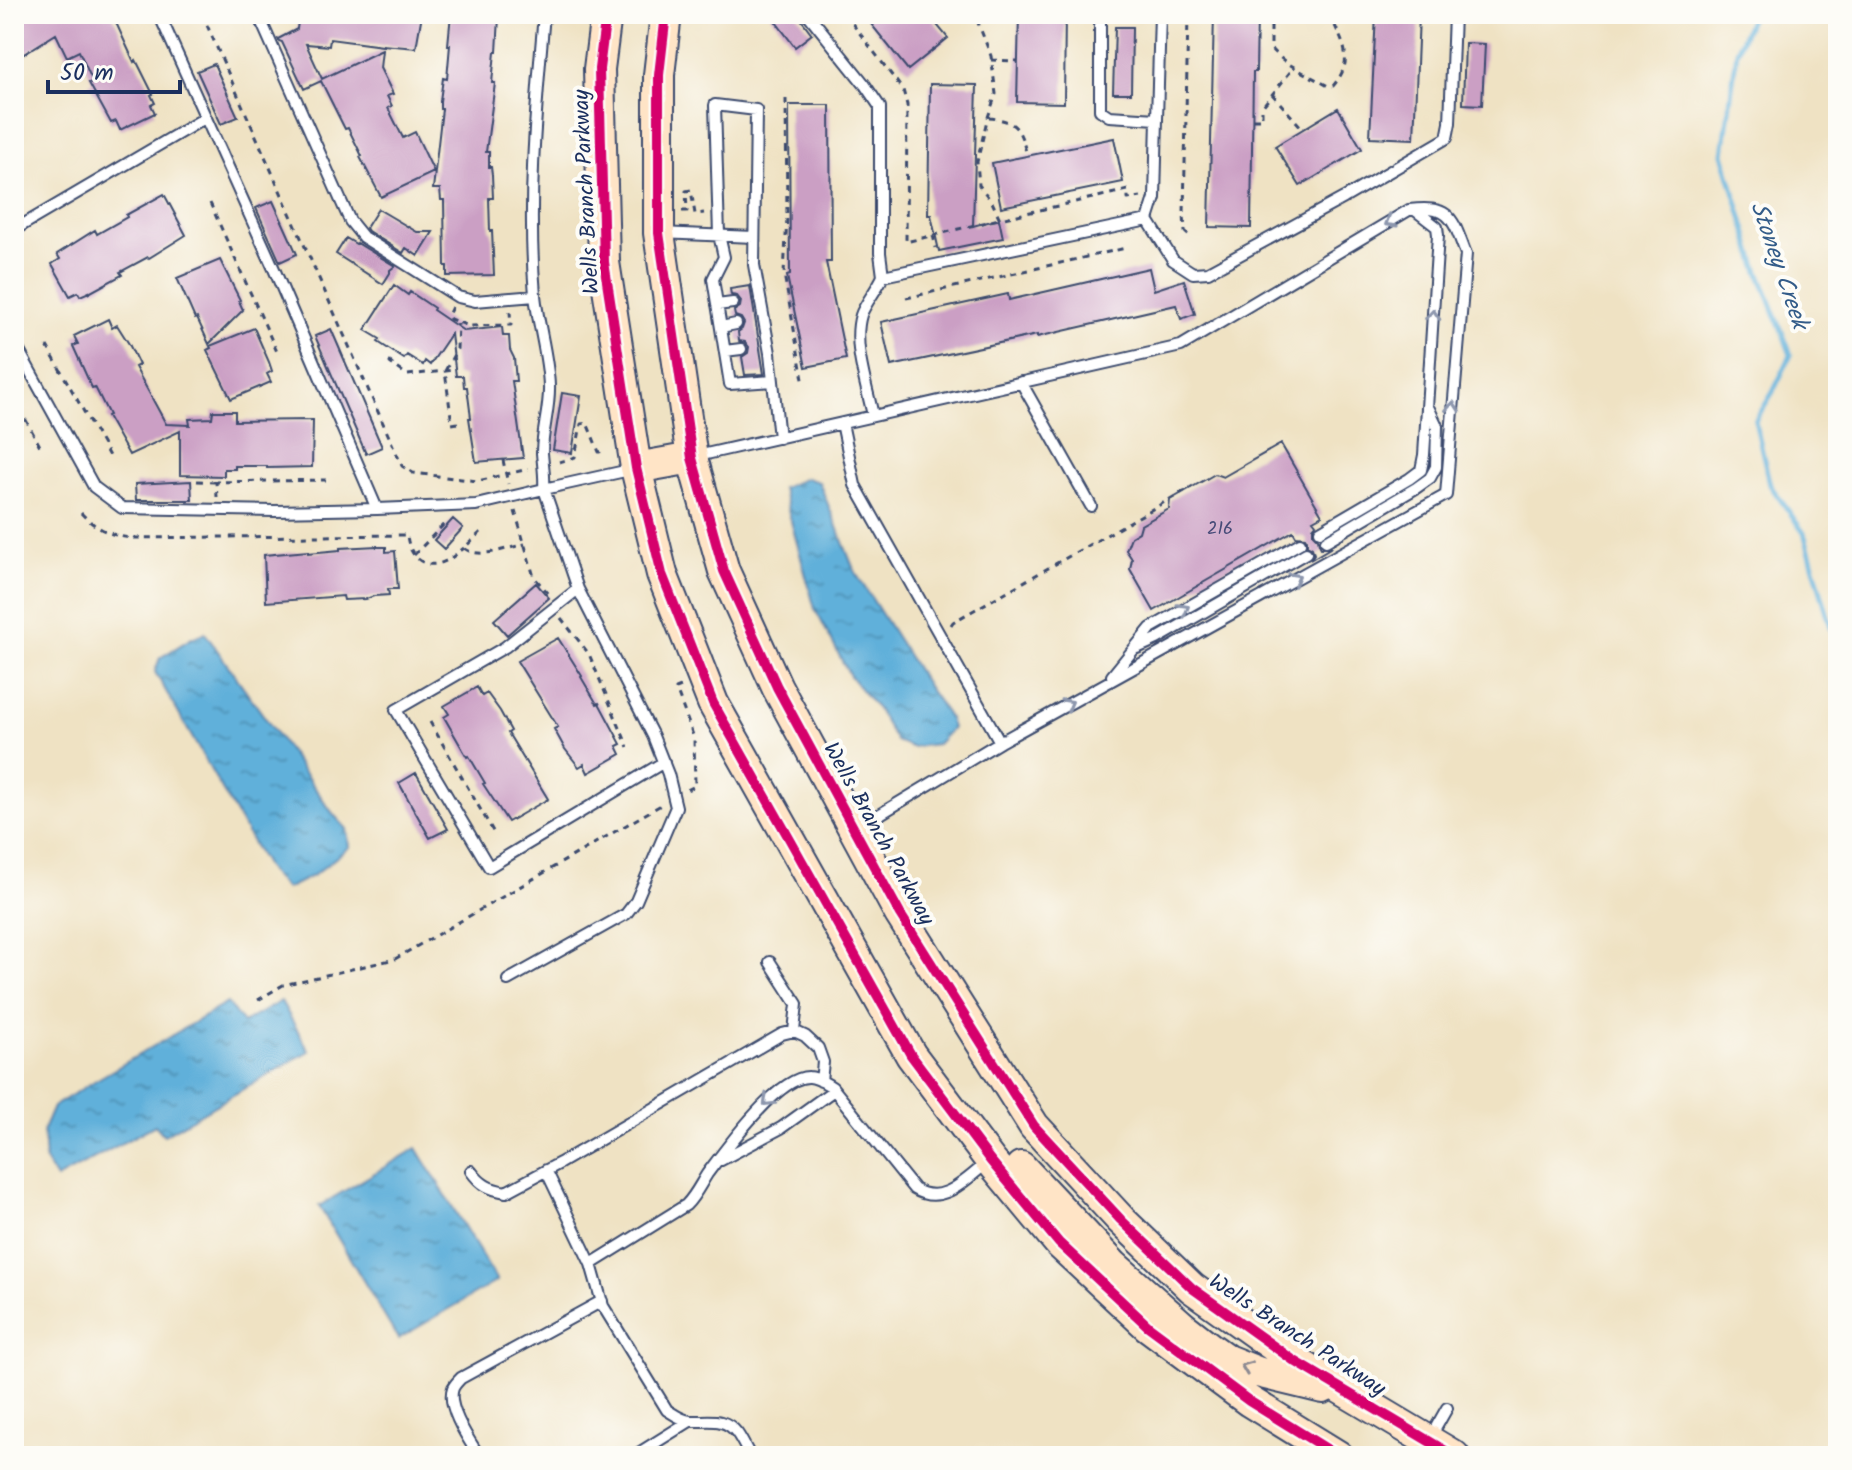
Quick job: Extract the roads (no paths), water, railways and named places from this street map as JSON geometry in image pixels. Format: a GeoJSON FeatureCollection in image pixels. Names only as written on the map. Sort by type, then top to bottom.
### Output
{"type":"FeatureCollection","features":[{"type":"Feature","properties":{"kind":"main road","name":"Wells Branch Parkway"},"geometry":{"type":"LineString","coordinates":[[606,14],[599,69],[604,262],[636,468],[662,574],[713,703],[911,1055],[990,1160],[1059,1243],[1148,1326],[1249,1401],[1338,1456]]}},
{"type":"Feature","properties":{"kind":"main road"},"geometry":{"type":"LineString","coordinates":[[658,14],[659,75]]}},
{"type":"Feature","properties":{"kind":"main road","name":"Wells Branch Parkway"},"geometry":{"type":"LineString","coordinates":[[666,14],[659,75],[668,222],[692,458],[724,571],[777,687],[900,914],[1034,1126],[1121,1220],[1192,1288],[1293,1360],[1349,1393],[1434,1451]]}},
{"type":"Feature","properties":{"kind":"main road"},"geometry":{"type":"LineString","coordinates":[[636,468],[692,458]]}},
{"type":"Feature","properties":{"kind":"main road"},"geometry":{"type":"LineString","coordinates":[[990,1160],[1001,1159],[1021,1167],[1113,1265],[1183,1327],[1227,1360],[1284,1380],[1349,1393]]}},
{"type":"Feature","properties":{"kind":"lane"},"geometry":{"type":"LineString","coordinates":[[159,14],[274,269],[377,509]]}},
{"type":"Feature","properties":{"kind":"lane"},"geometry":{"type":"LineString","coordinates":[[258,14],[350,221],[363,237],[458,297],[475,301],[535,296]]}},
{"type":"Feature","properties":{"kind":"lane"},"geometry":{"type":"LineString","coordinates":[[508,980],[626,914],[636,901],[676,807],[664,762],[653,736],[578,589],[544,489],[542,452],[549,385],[535,296],[532,192],[544,14]]}},
{"type":"Feature","properties":{"kind":"lane"},"geometry":{"type":"LineString","coordinates":[[808,14],[880,107],[880,253],[883,276],[861,312],[857,338],[873,416]]}},
{"type":"Feature","properties":{"kind":"lane"},"geometry":{"type":"LineString","coordinates":[[1100,14],[1100,110],[1109,116],[1157,119]]}},
{"type":"Feature","properties":{"kind":"lane"},"geometry":{"type":"LineString","coordinates":[[1160,14],[1155,198],[1148,220],[1173,260],[1193,273],[1208,272],[1447,138],[1454,14]]}},
{"type":"Feature","properties":{"kind":"lane"},"geometry":{"type":"LineString","coordinates":[[773,381],[730,384],[713,279],[724,257],[719,235],[715,105],[756,110],[756,299],[773,381],[779,438]]}},
{"type":"Feature","properties":{"kind":"lane"},"geometry":{"type":"LineString","coordinates":[[14,230],[205,118]]}},
{"type":"Feature","properties":{"kind":"lane"},"geometry":{"type":"LineString","coordinates":[[692,458],[1181,346],[1409,210],[1430,208],[1442,211],[1453,219],[1466,254],[1446,495],[1000,742],[854,830]]}},
{"type":"Feature","properties":{"kind":"lane"},"geometry":{"type":"LineString","coordinates":[[1323,536],[1421,470],[1428,407],[1438,235],[1437,227],[1415,210]]}},
{"type":"Feature","properties":{"kind":"lane"},"geometry":{"type":"LineString","coordinates":[[883,276],[1148,220]]}},
{"type":"Feature","properties":{"kind":"lane"},"geometry":{"type":"LineString","coordinates":[[668,222],[719,235],[754,237]]}},
{"type":"Feature","properties":{"kind":"lane"},"geometry":{"type":"LineString","coordinates":[[717,305],[733,303]]}},
{"type":"Feature","properties":{"kind":"lane"},"geometry":{"type":"LineString","coordinates":[[721,327],[736,324]]}},
{"type":"Feature","properties":{"kind":"lane"},"geometry":{"type":"LineString","coordinates":[[14,342],[94,487],[122,508],[275,511],[476,505],[636,468]]}},
{"type":"Feature","properties":{"kind":"lane"},"geometry":{"type":"LineString","coordinates":[[725,351],[741,349]]}},
{"type":"Feature","properties":{"kind":"lane"},"geometry":{"type":"LineString","coordinates":[[1021,382],[1091,506]]}},
{"type":"Feature","properties":{"kind":"lane"},"geometry":{"type":"LineString","coordinates":[[842,423],[855,485],[1000,742]]}},
{"type":"Feature","properties":{"kind":"lane"},"geometry":{"type":"LineString","coordinates":[[1108,681],[1131,651],[1157,639],[1303,548]]}},
{"type":"Feature","properties":{"kind":"lane"},"geometry":{"type":"LineString","coordinates":[[578,589],[505,647],[396,710],[489,867],[664,762]]}},
{"type":"Feature","properties":{"kind":"lane"},"geometry":{"type":"LineString","coordinates":[[770,962],[797,1004],[794,1031]]}},
{"type":"Feature","properties":{"kind":"lane"},"geometry":{"type":"LineString","coordinates":[[471,1171],[480,1183],[506,1192],[782,1034],[794,1031],[818,1048],[823,1062],[821,1081]]}},
{"type":"Feature","properties":{"kind":"lane"},"geometry":{"type":"LineString","coordinates":[[591,1264],[686,1205],[764,1104],[784,1086],[808,1076],[834,1090],[914,1189],[922,1194],[939,1195],[954,1190],[990,1160]]}},
{"type":"Feature","properties":{"kind":"lane"},"geometry":{"type":"LineString","coordinates":[[716,1163],[781,1128],[834,1090]]}},
{"type":"Feature","properties":{"kind":"lane"},"geometry":{"type":"LineString","coordinates":[[546,1170],[591,1264],[603,1306],[667,1410],[678,1418],[690,1421],[712,1419],[723,1423],[736,1431],[750,1456]]}},
{"type":"Feature","properties":{"kind":"lane"},"geometry":{"type":"LineString","coordinates":[[479,1456],[460,1424],[451,1400],[454,1386],[461,1378],[602,1301]]}},
{"type":"Feature","properties":{"kind":"lane"},"geometry":{"type":"LineString","coordinates":[[1434,1451],[1447,1408]]}},
{"type":"Feature","properties":{"kind":"lane"},"geometry":{"type":"LineString","coordinates":[[634,1456],[690,1421]]}},
{"type":"Feature","properties":{"kind":"water"},"geometry":{"type":"Polygon","coordinates":[[[806,478],[819,482],[855,572],[948,716],[952,728],[937,744],[911,747],[896,741],[877,709],[850,676],[815,609],[782,488],[806,478]]]}},
{"type":"Feature","properties":{"kind":"water"},"geometry":{"type":"Polygon","coordinates":[[[205,633],[347,829],[349,847],[314,875],[286,889],[269,872],[155,672],[160,658],[205,633]]]}},
{"type":"Feature","properties":{"kind":"water"},"geometry":{"type":"Polygon","coordinates":[[[281,1001],[309,1051],[164,1135],[155,1125],[56,1179],[45,1161],[43,1130],[53,1107],[227,1003],[243,1023],[281,1001]]]}},
{"type":"Feature","properties":{"kind":"water"},"geometry":{"type":"Polygon","coordinates":[[[417,1148],[497,1281],[398,1339],[319,1206],[417,1148]]]}},
{"type":"Feature","properties":{"kind":"waterway","name":"Stoney Creek"},"geometry":{"type":"LineString","coordinates":[[1752,14],[1737,51],[1723,154],[1756,264],[1791,355],[1755,421],[1770,485],[1804,533],[1838,651]]}}]}
